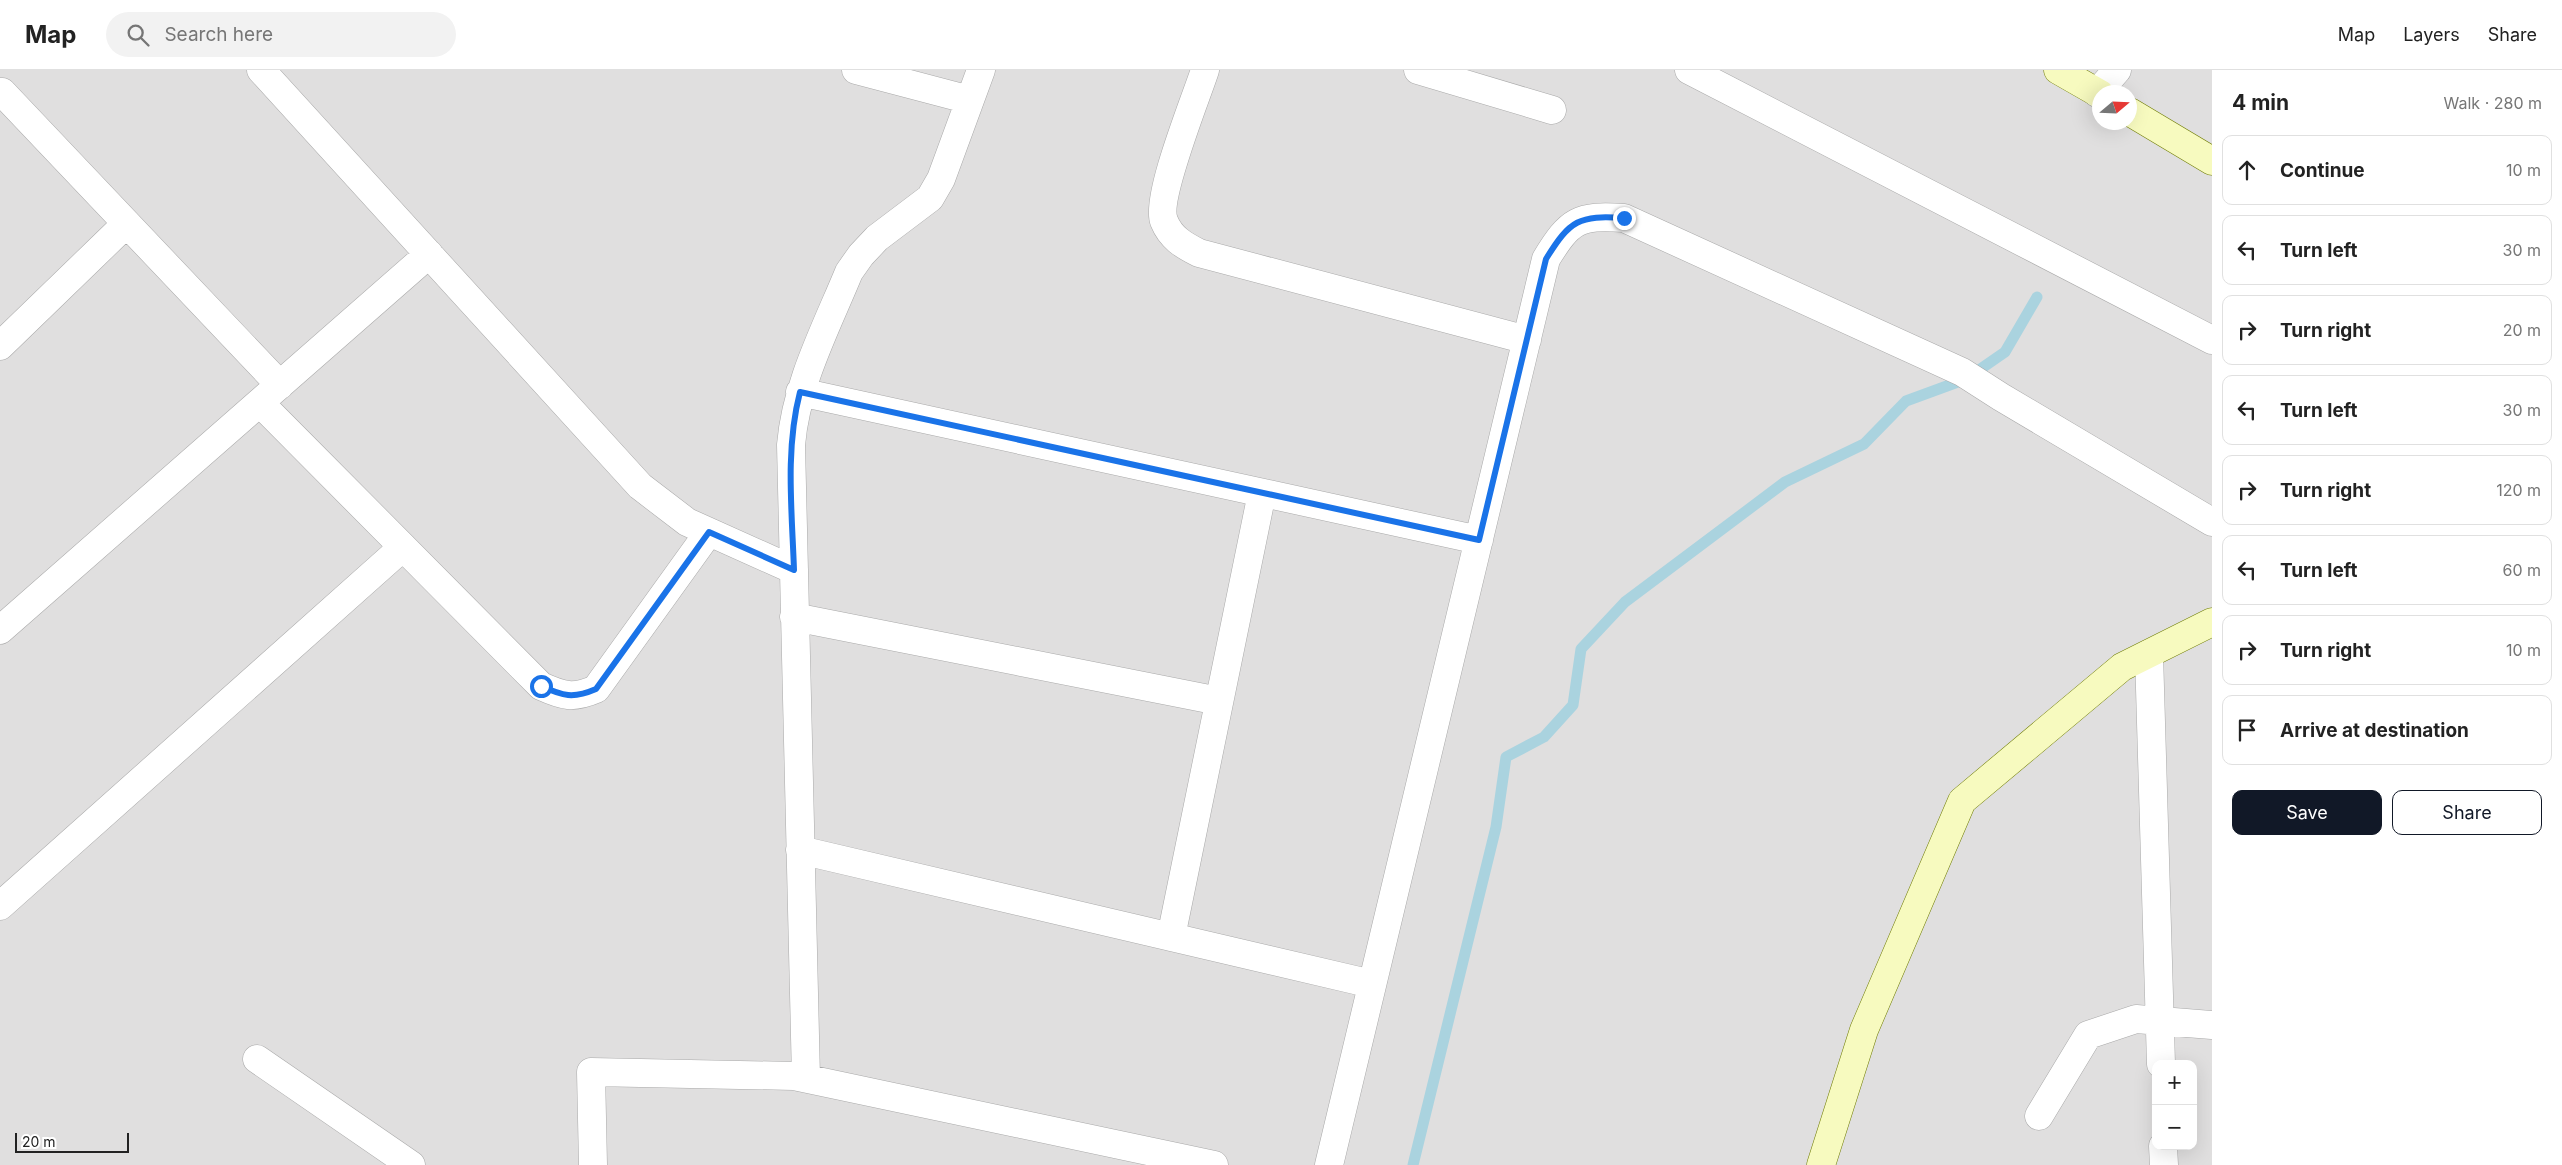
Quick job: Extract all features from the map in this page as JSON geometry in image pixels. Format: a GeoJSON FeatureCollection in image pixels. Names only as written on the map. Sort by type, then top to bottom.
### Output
{"type":"FeatureCollection","features":[{"type":"Feature","properties":{"kind":"street"},"geometry":{"type":"LineString","coordinates":[[261,70],[640,486],[686,522],[794,570]]}},
{"type":"Feature","properties":{"kind":"street"},"geometry":{"type":"LineString","coordinates":[[856,70],[970,100]]}},
{"type":"Feature","properties":{"kind":"street"},"geometry":{"type":"LineString","coordinates":[[806,1078],[790,445],[793,419],[800,392],[850,272],[861,254],[877,238],[930,198],[941,180],[981,70]]}},
{"type":"Feature","properties":{"kind":"street"},"geometry":{"type":"LineString","coordinates":[[1206,70],[1162,196],[1163,219],[1177,242],[1199,253],[1527,340]]}},
{"type":"Feature","properties":{"kind":"street"},"geometry":{"type":"LineString","coordinates":[[1418,70],[1552,110]]}},
{"type":"Feature","properties":{"kind":"street"},"geometry":{"type":"LineString","coordinates":[[1689,70],[2092,280],[2212,340]]}},
{"type":"Feature","properties":{"kind":"street"},"geometry":{"type":"LineString","coordinates":[[2058,70],[2092,90]]}},
{"type":"Feature","properties":{"kind":"street"},"geometry":{"type":"LineString","coordinates":[[2105,85],[2117,70]]}},
{"type":"Feature","properties":{"kind":"street"},"geometry":{"type":"LineString","coordinates":[[2,92],[280,385]]}},
{"type":"Feature","properties":{"kind":"street"},"geometry":{"type":"LineString","coordinates":[[2137,116],[2212,161]]}},
{"type":"Feature","properties":{"kind":"street"},"geometry":{"type":"LineString","coordinates":[[1329,1165],[1546,259],[1561,235],[1580,220],[1600,216],[1624,218],[1962,372],[2212,522]]}},
{"type":"Feature","properties":{"kind":"street"},"geometry":{"type":"LineString","coordinates":[[0,346],[126,224]]}},
{"type":"Feature","properties":{"kind":"street"},"geometry":{"type":"LineString","coordinates":[[0,630],[429,254]]}},
{"type":"Feature","properties":{"kind":"street"},"geometry":{"type":"LineString","coordinates":[[800,392],[1479,540]]}},
{"type":"Feature","properties":{"kind":"street"},"geometry":{"type":"LineString","coordinates":[[260,403],[541,686],[559,694],[580,696],[596,689],[709,532]]}},
{"type":"Feature","properties":{"kind":"street"},"geometry":{"type":"LineString","coordinates":[[1171,937],[1262,493]]}},
{"type":"Feature","properties":{"kind":"street"},"geometry":{"type":"LineString","coordinates":[[0,906],[402,547]]}},
{"type":"Feature","properties":{"kind":"street"},"geometry":{"type":"LineString","coordinates":[[794,617],[1219,701]]}},
{"type":"Feature","properties":{"kind":"street"},"geometry":{"type":"LineString","coordinates":[[1820,1165],[1864,1030],[1962,801],[2122,667],[2212,622]]}},
{"type":"Feature","properties":{"kind":"street"},"geometry":{"type":"LineString","coordinates":[[2149,654],[2161,1060]]}},
{"type":"Feature","properties":{"kind":"street"},"geometry":{"type":"LineString","coordinates":[[800,850],[1372,984]]}},
{"type":"Feature","properties":{"kind":"street"},"geometry":{"type":"LineString","coordinates":[[2039,1116],[2088,1036],[2136,1019],[2212,1025]]}},
{"type":"Feature","properties":{"kind":"street"},"geometry":{"type":"LineString","coordinates":[[257,1059],[411,1165]]}},
{"type":"Feature","properties":{"kind":"street"},"geometry":{"type":"LineString","coordinates":[[593,1165],[591,1072],[794,1076],[1126,1156],[1214,1165]]}},
{"type":"Feature","properties":{"kind":"street"},"geometry":{"type":"LineString","coordinates":[[2163,1150],[2164,1165]]}},
{"type":"Feature","properties":{"kind":"shaded area"},"geometry":{"type":"Polygon","coordinates":[[[0,70],[2212,70],[2212,1165],[0,1165],[0,70]]]}},
{"type":"Feature","properties":{"kind":"waterway"},"geometry":{"type":"LineString","coordinates":[[1413,1165],[1496,827],[1506,757],[1544,737],[1573,705],[1581,649],[1625,602],[1785,482],[1864,444],[1906,401],[1966,379],[2005,352],[2037,297]]}},
{"type":"Feature","properties":{"kind":"route"},"geometry":{"type":"LineString","coordinates":[[541,686],[559,694],[580,696],[596,689],[709,532],[794,570],[790,445],[793,419],[800,392],[1479,540],[1546,259],[1561,235],[1580,220],[1600,216],[1624,218]]}}]}
